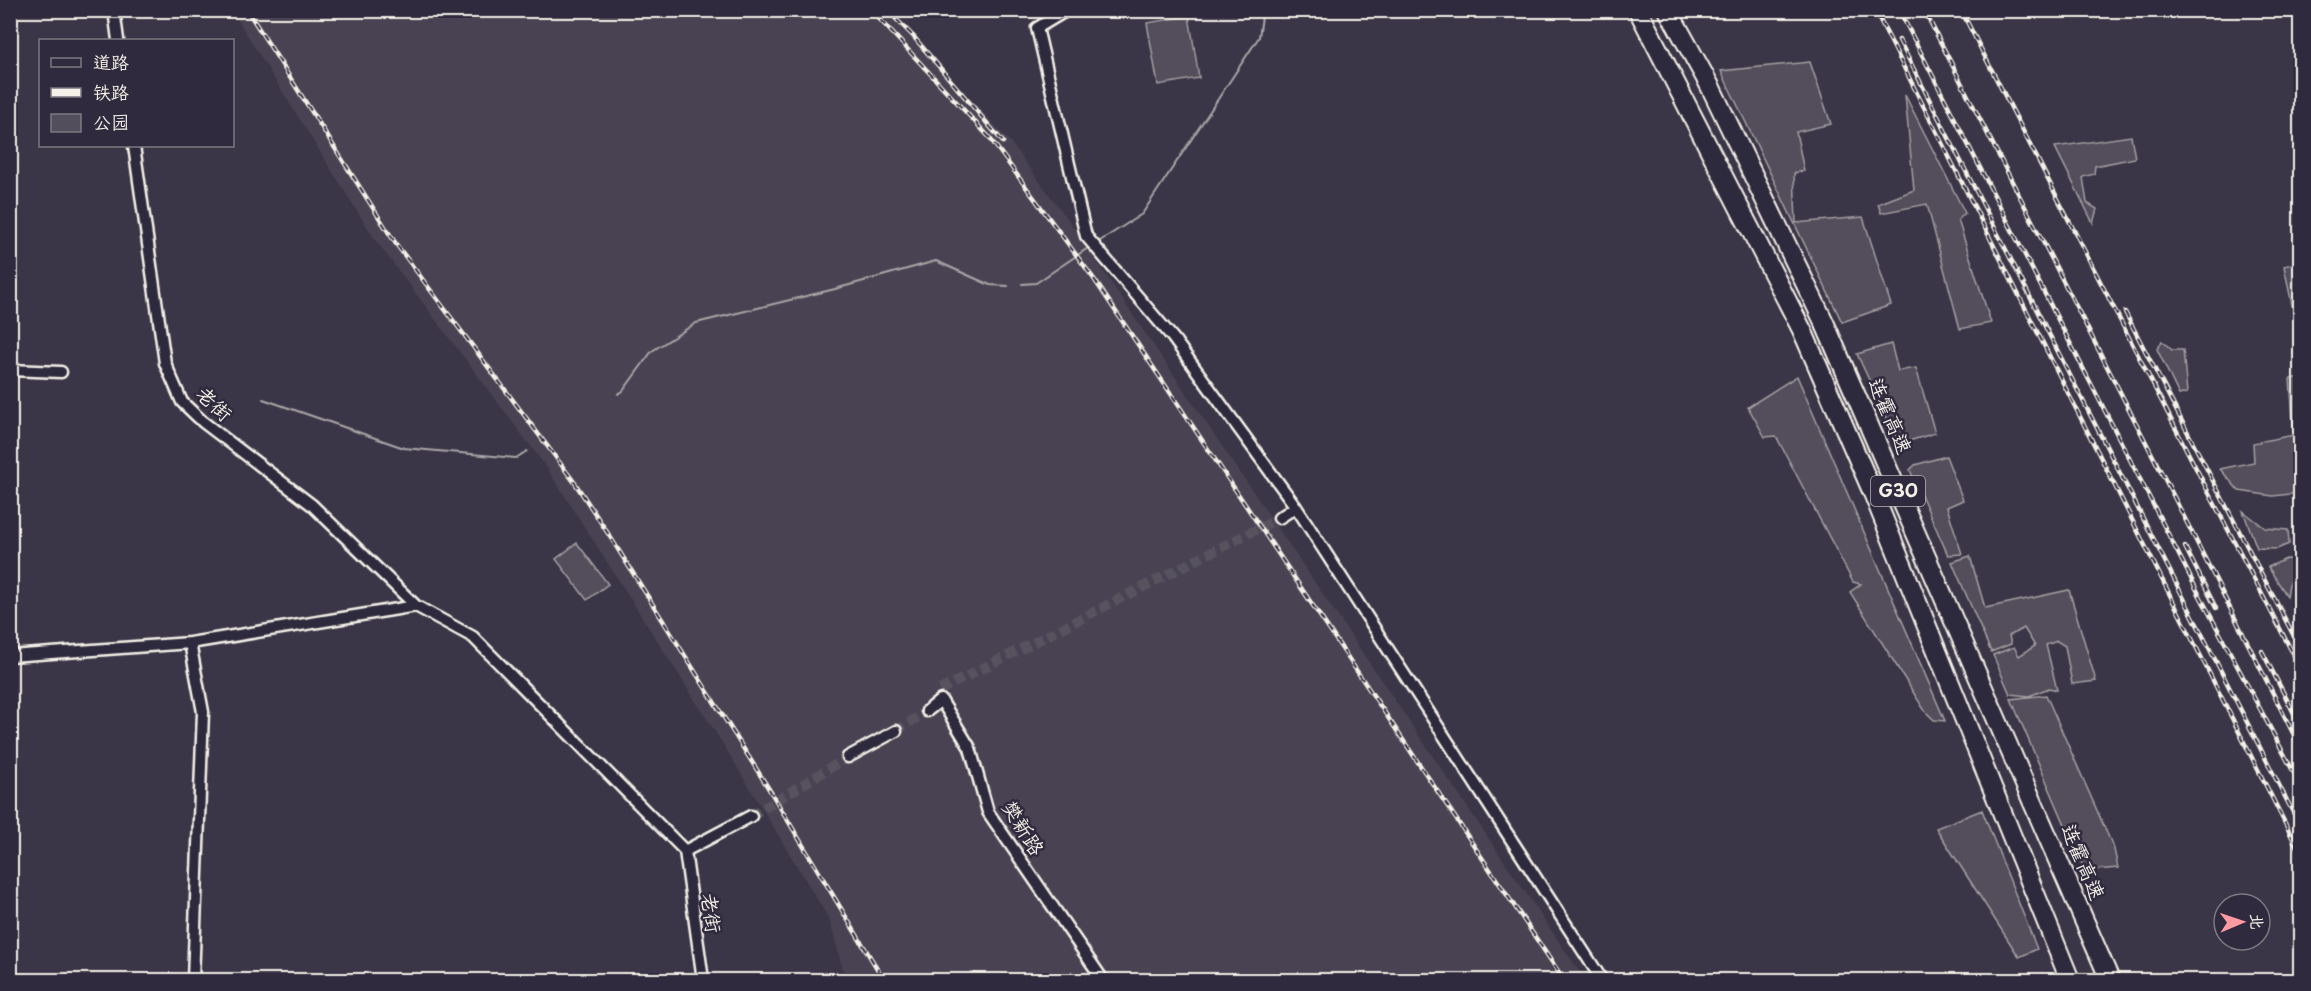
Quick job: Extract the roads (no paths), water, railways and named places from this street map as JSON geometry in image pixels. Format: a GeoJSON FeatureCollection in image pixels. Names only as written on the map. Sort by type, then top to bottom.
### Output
{"type":"FeatureCollection","features":[{"type":"Feature","properties":{"kind":"highway","name":"G30"},"geometry":{"type":"LineString","coordinates":[[1638,10],[1802,330],[1873,493],[2070,981]]}},
{"type":"Feature","properties":{"kind":"highway","name":"连霍高速"},"geometry":{"type":"LineString","coordinates":[[1668,10],[1710,86],[1824,322],[2109,981]]}},
{"type":"Feature","properties":{"kind":"street"},"geometry":{"type":"LineString","coordinates":[[114,10],[118,39]]}},
{"type":"Feature","properties":{"kind":"street"},"geometry":{"type":"LineString","coordinates":[[1067,10],[1037,27],[1086,236],[1173,338],[1296,507],[1602,981]]}},
{"type":"Feature","properties":{"kind":"street","name":"老街"},"geometry":{"type":"LineString","coordinates":[[134,147],[165,363],[182,402],[204,422],[312,505],[416,606],[473,637],[685,851],[703,981]]}},
{"type":"Feature","properties":{"kind":"street"},"geometry":{"type":"LineString","coordinates":[[10,370],[61,372]]}},
{"type":"Feature","properties":{"kind":"street"},"geometry":{"type":"LineString","coordinates":[[1279,518],[1296,507]]}},
{"type":"Feature","properties":{"kind":"street"},"geometry":{"type":"LineString","coordinates":[[10,656],[190,643],[416,606]]}},
{"type":"Feature","properties":{"kind":"street"},"geometry":{"type":"LineString","coordinates":[[190,643],[203,711],[193,981]]}},
{"type":"Feature","properties":{"kind":"street","name":"樊新路"},"geometry":{"type":"LineString","coordinates":[[927,711],[940,695],[970,748],[988,812],[1103,981]]}},
{"type":"Feature","properties":{"kind":"street"},"geometry":{"type":"LineString","coordinates":[[848,757],[896,731]]}},
{"type":"Feature","properties":{"kind":"street"},"geometry":{"type":"LineString","coordinates":[[685,851],[751,816]]}},
{"type":"Feature","properties":{"kind":"waterway"},"geometry":{"type":"LineString","coordinates":[[1100,241],[1142,214],[1259,37],[1263,10]]}},
{"type":"Feature","properties":{"kind":"waterway"},"geometry":{"type":"LineString","coordinates":[[1022,284],[1036,283],[1088,248]]}},
{"type":"Feature","properties":{"kind":"waterway"},"geometry":{"type":"LineString","coordinates":[[618,394],[623,391],[652,351],[696,323],[835,289],[936,261],[990,285],[1008,286]]}},
{"type":"Feature","properties":{"kind":"waterway"},"geometry":{"type":"LineString","coordinates":[[263,399],[404,448],[516,458],[527,451]]}},
{"type":"Feature","properties":{"kind":"tunnel"},"geometry":{"type":"LineString","coordinates":[[940,690],[1279,518]]}},
{"type":"Feature","properties":{"kind":"tunnel"},"geometry":{"type":"LineString","coordinates":[[896,731],[927,711]]}},
{"type":"Feature","properties":{"kind":"tunnel"},"geometry":{"type":"LineString","coordinates":[[751,816],[848,757]]}},
{"type":"Feature","properties":{"kind":"railway"},"geometry":{"type":"LineString","coordinates":[[247,10],[396,244],[575,483],[769,789],[884,980]]}},
{"type":"Feature","properties":{"kind":"railway"},"geometry":{"type":"LineString","coordinates":[[871,10],[989,137],[1094,279],[1564,980]]}},
{"type":"Feature","properties":{"kind":"railway"},"geometry":{"type":"LineString","coordinates":[[887,10],[913,36],[1003,142]]}},
{"type":"Feature","properties":{"kind":"railway"},"geometry":{"type":"LineString","coordinates":[[1875,10],[2300,853]]}},
{"type":"Feature","properties":{"kind":"railway"},"geometry":{"type":"LineString","coordinates":[[1899,10],[2199,594],[2300,784]]}},
{"type":"Feature","properties":{"kind":"railway"},"geometry":{"type":"LineString","coordinates":[[1924,10],[2300,747]]}},
{"type":"Feature","properties":{"kind":"railway"},"geometry":{"type":"LineString","coordinates":[[1961,10],[2300,667]]}},
{"type":"Feature","properties":{"kind":"railway"},"geometry":{"type":"LineString","coordinates":[[1899,40],[2300,826]]}},
{"type":"Feature","properties":{"kind":"railway"},"geometry":{"type":"LineString","coordinates":[[2125,312],[2297,642]]}},
{"type":"Feature","properties":{"kind":"railway"},"geometry":{"type":"LineString","coordinates":[[2185,547],[2216,608]]}},
{"type":"Feature","properties":{"kind":"railway"},"geometry":{"type":"LineString","coordinates":[[2262,651],[2300,725]]}}]}
